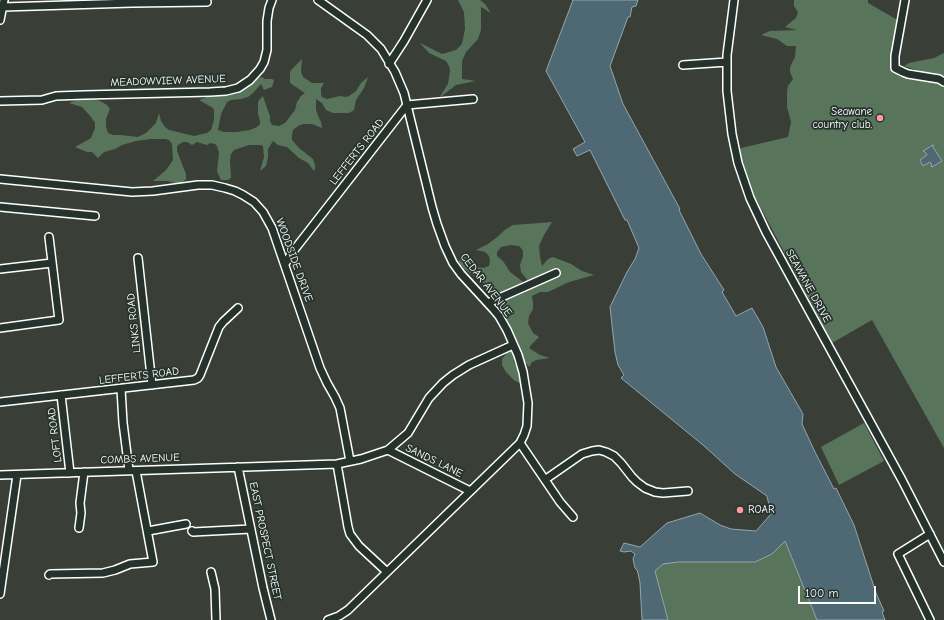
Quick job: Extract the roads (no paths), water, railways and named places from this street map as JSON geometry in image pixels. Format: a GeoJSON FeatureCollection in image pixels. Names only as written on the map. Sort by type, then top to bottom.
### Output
{"type":"FeatureCollection","features":[{"type":"Feature","properties":{"kind":"street","name":"MEADOWVIEW AVENUE"},"geometry":{"type":"LineString","coordinates":[[0,101],[42,100],[56,96],[210,92],[226,91],[238,88],[250,80],[264,62],[267,50],[267,21],[272,0]]}},
{"type":"Feature","properties":{"kind":"street","name":"CEDAR AVENUE"},"geometry":{"type":"LineString","coordinates":[[318,0],[367,35],[381,49],[399,79],[432,207],[445,246],[461,274],[499,316],[507,330],[518,355],[523,372],[528,403],[527,426],[520,443],[341,618],[328,620]]}},
{"type":"Feature","properties":{"kind":"street"},"geometry":{"type":"LineString","coordinates":[[389,64],[404,42],[427,0]]}},
{"type":"Feature","properties":{"kind":"street","name":"SEAWANE DRIVE"},"geometry":{"type":"LineString","coordinates":[[734,0],[727,62],[727,91],[732,134],[738,163],[750,198],[766,232],[902,480],[944,562]]}},
{"type":"Feature","properties":{"kind":"street"},"geometry":{"type":"LineString","coordinates":[[906,0],[895,56],[895,68],[903,72],[944,82]]}},
{"type":"Feature","properties":{"kind":"street"},"geometry":{"type":"LineString","coordinates":[[0,20],[3,4],[76,2],[207,2]]}},
{"type":"Feature","properties":{"kind":"street"},"geometry":{"type":"LineString","coordinates":[[683,65],[727,62]]}},
{"type":"Feature","properties":{"kind":"street"},"geometry":{"type":"LineString","coordinates":[[407,106],[472,99]]}},
{"type":"Feature","properties":{"kind":"street","name":"LEFFERTS ROAD"},"geometry":{"type":"LineString","coordinates":[[285,264],[291,254],[407,106]]}},
{"type":"Feature","properties":{"kind":"street","name":"WOODSIDE DRIVE"},"geometry":{"type":"LineString","coordinates":[[0,179],[132,192],[153,191],[198,185],[212,185],[226,188],[243,195],[254,202],[263,212],[272,228],[320,369],[340,408],[350,461]]}},
{"type":"Feature","properties":{"kind":"street"},"geometry":{"type":"LineString","coordinates":[[0,207],[95,216]]}},
{"type":"Feature","properties":{"kind":"street"},"geometry":{"type":"LineString","coordinates":[[0,328],[59,320],[48,237]]}},
{"type":"Feature","properties":{"kind":"street","name":"LINKS ROAD"},"geometry":{"type":"LineString","coordinates":[[138,258],[152,385]]}},
{"type":"Feature","properties":{"kind":"street"},"geometry":{"type":"LineString","coordinates":[[0,269],[52,263]]}},
{"type":"Feature","properties":{"kind":"street"},"geometry":{"type":"LineString","coordinates":[[488,303],[556,273]]}},
{"type":"Feature","properties":{"kind":"street","name":"LEFFERTS ROAD"},"geometry":{"type":"LineString","coordinates":[[0,402],[194,380],[200,375],[219,327],[238,308]]}},
{"type":"Feature","properties":{"kind":"street"},"geometry":{"type":"LineString","coordinates":[[388,450],[408,433],[429,398],[453,374],[513,345]]}},
{"type":"Feature","properties":{"kind":"street"},"geometry":{"type":"LineString","coordinates":[[49,575],[103,573],[130,564],[153,562],[148,531],[123,423],[121,389]]}},
{"type":"Feature","properties":{"kind":"street","name":"LOFT ROAD"},"geometry":{"type":"LineString","coordinates":[[61,395],[70,473]]}},
{"type":"Feature","properties":{"kind":"street"},"geometry":{"type":"LineString","coordinates":[[520,443],[546,479],[560,502],[573,517]]}},
{"type":"Feature","properties":{"kind":"street","name":"COMBS AVENUE"},"geometry":{"type":"LineString","coordinates":[[0,476],[188,468],[337,464],[361,459],[388,450]]}},
{"type":"Feature","properties":{"kind":"street","name":"SANDS LANE"},"geometry":{"type":"LineString","coordinates":[[388,450],[470,491]]}},
{"type":"Feature","properties":{"kind":"street"},"geometry":{"type":"LineString","coordinates":[[546,479],[582,454],[599,450],[614,456],[632,477],[645,488],[663,493],[688,491]]}},
{"type":"Feature","properties":{"kind":"street"},"geometry":{"type":"LineString","coordinates":[[337,464],[350,534],[359,546],[387,572]]}},
{"type":"Feature","properties":{"kind":"street","name":"EAST PROSPECT STREET"},"geometry":{"type":"LineString","coordinates":[[238,467],[271,620]]}},
{"type":"Feature","properties":{"kind":"street"},"geometry":{"type":"LineString","coordinates":[[79,528],[81,513],[80,503],[84,472]]}},
{"type":"Feature","properties":{"kind":"street"},"geometry":{"type":"LineString","coordinates":[[0,594],[17,475]]}},
{"type":"Feature","properties":{"kind":"street"},"geometry":{"type":"LineString","coordinates":[[148,531],[186,524]]}},
{"type":"Feature","properties":{"kind":"street"},"geometry":{"type":"LineString","coordinates":[[192,531],[251,529]]}},
{"type":"Feature","properties":{"kind":"street"},"geometry":{"type":"LineString","coordinates":[[930,534],[898,554],[930,620]]}},
{"type":"Feature","properties":{"kind":"street"},"geometry":{"type":"LineString","coordinates":[[211,572],[214,589],[216,620]]}},
{"type":"Feature","properties":{"kind":"water"},"geometry":{"type":"Polygon","coordinates":[[[573,0],[638,0],[636,6],[632,7],[630,17],[628,17],[610,66],[623,104],[680,209],[679,210],[701,254],[724,290],[722,292],[736,316],[752,308],[763,327],[776,367],[803,414],[802,424],[834,489],[836,488],[854,525],[876,593],[884,611],[882,612],[885,620],[817,620],[785,541],[772,554],[755,562],[678,562],[663,564],[655,571],[668,620],[642,620],[640,583],[633,559],[635,554],[631,551],[620,551],[624,543],[640,547],[667,523],[700,513],[720,525],[731,529],[756,531],[771,514],[767,496],[735,474],[703,445],[621,378],[624,375],[618,365],[615,352],[610,307],[635,259],[639,248],[627,220],[625,220],[590,150],[577,156],[573,149],[585,142],[546,71],[573,0]]]}},
{"type":"Feature","properties":{"kind":"water"},"geometry":{"type":"Polygon","coordinates":[[[933,145],[942,161],[932,167],[930,162],[923,166],[920,160],[927,155],[923,151],[933,145]]]}},
{"type":"Feature","properties":{"kind":"place","name":"Seawane country club."},"geometry":{"type":"Point","coordinates":[880,118]}},
{"type":"Feature","properties":{"kind":"place","name":"ROAR"},"geometry":{"type":"Point","coordinates":[740,510]}}]}
